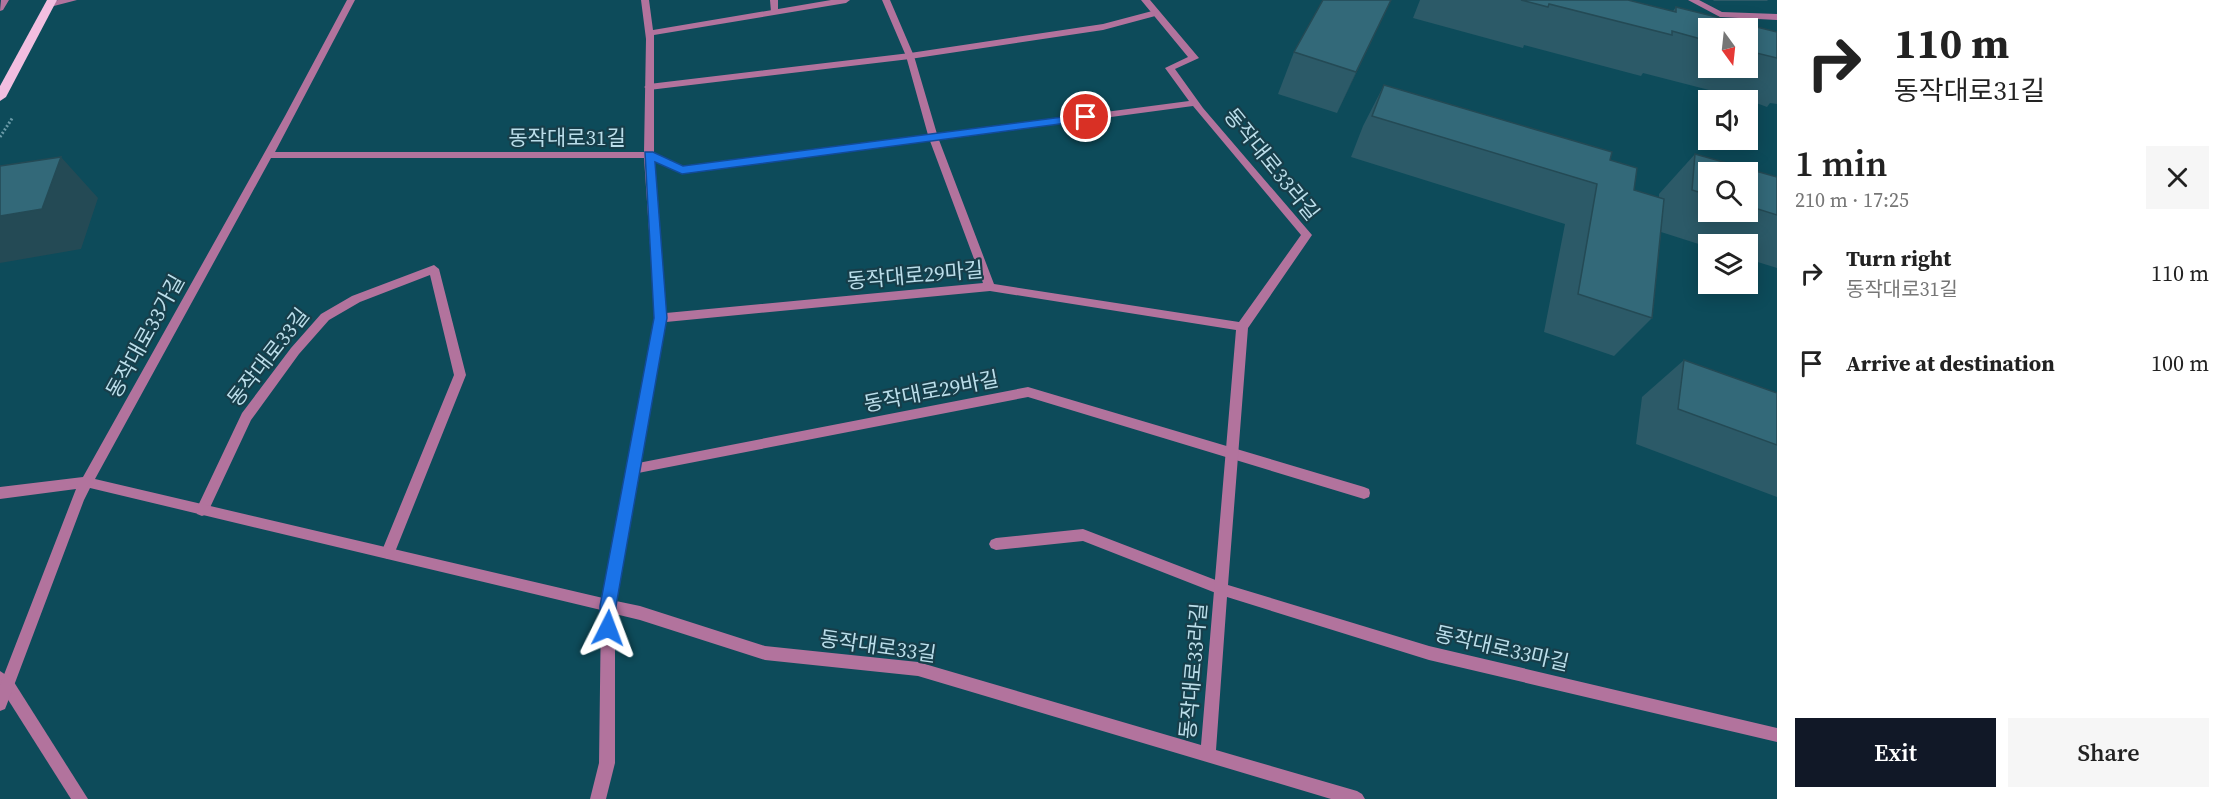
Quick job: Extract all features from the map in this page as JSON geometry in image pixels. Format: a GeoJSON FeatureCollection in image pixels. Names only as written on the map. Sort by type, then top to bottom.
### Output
{"type":"FeatureCollection","features":[{"type":"Feature","properties":{"kind":"main road"},"geometry":{"type":"LineString","coordinates":[[0,97],[51,2]]}},
{"type":"Feature","properties":{"kind":"street"},"geometry":{"type":"LineString","coordinates":[[0,8],[5,0]]}},
{"type":"Feature","properties":{"kind":"street"},"geometry":{"type":"LineString","coordinates":[[51,2],[73,0]]}},
{"type":"Feature","properties":{"kind":"street","name":"동작대로33가길"},"geometry":{"type":"LineString","coordinates":[[0,704],[3,681],[78,498],[351,0]]}},
{"type":"Feature","properties":{"kind":"street"},"geometry":{"type":"LineString","coordinates":[[598,799],[607,763],[608,606],[661,318],[649,155],[649,33],[645,0]]}},
{"type":"Feature","properties":{"kind":"street"},"geometry":{"type":"LineString","coordinates":[[774,0],[775,12]]}},
{"type":"Feature","properties":{"kind":"street"},"geometry":{"type":"LineString","coordinates":[[649,33],[846,0]]}},
{"type":"Feature","properties":{"kind":"street"},"geometry":{"type":"LineString","coordinates":[[886,0],[910,56],[933,137],[990,287]]}},
{"type":"Feature","properties":{"kind":"street","name":"동작대로33라길"},"geometry":{"type":"LineString","coordinates":[[1145,0],[1194,58],[1170,68],[1196,103],[1307,235],[1242,327],[1208,756]]}},
{"type":"Feature","properties":{"kind":"street"},"geometry":{"type":"LineString","coordinates":[[1692,0],[1720,14],[1777,17]]}},
{"type":"Feature","properties":{"kind":"street"},"geometry":{"type":"LineString","coordinates":[[649,87],[910,56],[1104,27],[1156,13]]}},
{"type":"Feature","properties":{"kind":"street","name":"동작대로31길"},"geometry":{"type":"LineString","coordinates":[[268,155],[649,155],[682,170],[1196,103]]}},
{"type":"Feature","properties":{"kind":"street","name":"동작대로33길"},"geometry":{"type":"LineString","coordinates":[[202,510],[246,417],[295,351],[325,317],[357,299],[434,269],[460,375],[388,553]]}},
{"type":"Feature","properties":{"kind":"street","name":"동작대로29마길"},"geometry":{"type":"LineString","coordinates":[[661,318],[990,287],[1242,327]]}},
{"type":"Feature","properties":{"kind":"street","name":"동작대로29바길"},"geometry":{"type":"LineString","coordinates":[[633,469],[1028,392],[1232,452]]}},
{"type":"Feature","properties":{"kind":"street"},"geometry":{"type":"LineString","coordinates":[[1232,452],[1364,493]]}},
{"type":"Feature","properties":{"kind":"street","name":"동작대로33길"},"geometry":{"type":"LineString","coordinates":[[0,493],[86,482],[640,613],[765,653],[918,669],[1358,799]]}},
{"type":"Feature","properties":{"kind":"street","name":"동작대로33라길"},"geometry":{"type":"LineString","coordinates":[[996,544],[1083,535],[1221,589]]}},
{"type":"Feature","properties":{"kind":"street","name":"동작대로33마길"},"geometry":{"type":"LineString","coordinates":[[1221,589],[1429,653],[1777,735]]}},
{"type":"Feature","properties":{"kind":"street"},"geometry":{"type":"LineString","coordinates":[[3,681],[80,799]]}},
{"type":"Feature","properties":{"kind":"building"},"geometry":{"type":"Polygon","coordinates":[[[1323,0],[1391,0],[1356,72],[1294,52],[1323,0]]]}},
{"type":"Feature","properties":{"kind":"building"},"geometry":{"type":"Polygon","coordinates":[[[1521,0],[1628,0],[1676,12],[1676,7],[1720,18],[1698,18],[1698,38],[1672,31],[1672,35],[1549,4],[1548,7],[1521,0]]]}},
{"type":"Feature","properties":{"kind":"building"},"geometry":{"type":"Polygon","coordinates":[[[1758,27],[1777,32],[1777,58],[1758,53],[1758,27]]]}},
{"type":"Feature","properties":{"kind":"building"},"geometry":{"type":"Polygon","coordinates":[[[1384,85],[1612,152],[1610,160],[1637,168],[1634,190],[1664,199],[1652,318],[1578,294],[1597,184],[1372,116],[1384,85]]]}},
{"type":"Feature","properties":{"kind":"building"},"geometry":{"type":"Polygon","coordinates":[[[1695,154],[1724,162],[1698,162],[1698,192],[1692,190],[1695,154]]]}},
{"type":"Feature","properties":{"kind":"building"},"geometry":{"type":"Polygon","coordinates":[[[61,157],[42,209],[0,216],[0,166],[61,157]]]}},
{"type":"Feature","properties":{"kind":"building"},"geometry":{"type":"Polygon","coordinates":[[[1758,172],[1777,177],[1777,215],[1758,209],[1758,172]]]}},
{"type":"Feature","properties":{"kind":"building"},"geometry":{"type":"Polygon","coordinates":[[[1684,360],[1777,393],[1777,445],[1678,409],[1684,360]]]}},
{"type":"Feature","properties":{"kind":"route"},"geometry":{"type":"LineString","coordinates":[[608,628],[608,606],[661,318],[649,155],[682,170],[1086,117]]}}]}
